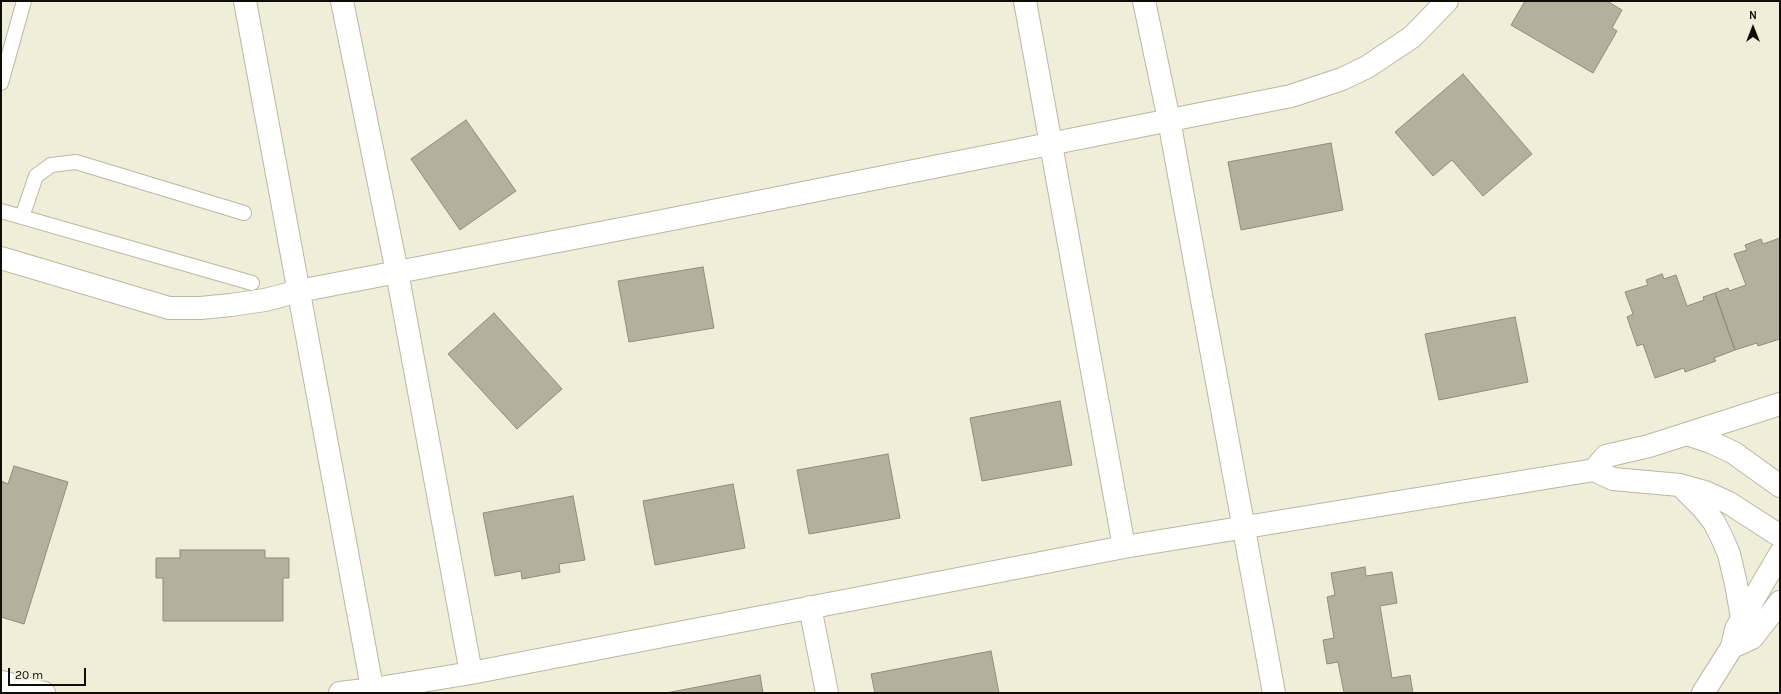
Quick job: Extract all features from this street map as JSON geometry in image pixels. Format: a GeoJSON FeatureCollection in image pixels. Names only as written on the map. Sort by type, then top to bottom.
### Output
{"type":"FeatureCollection","features":[{"type":"Feature","properties":{"kind":"street"},"geometry":{"type":"LineString","coordinates":[[245,1],[373,691]]}},
{"type":"Feature","properties":{"kind":"street"},"geometry":{"type":"LineString","coordinates":[[342,1],[397,272],[470,673]]}},
{"type":"Feature","properties":{"kind":"street"},"geometry":{"type":"LineString","coordinates":[[1025,1],[1124,546]]}},
{"type":"Feature","properties":{"kind":"street"},"geometry":{"type":"LineString","coordinates":[[1144,1],[1169,120],[1274,693]]}},
{"type":"Feature","properties":{"kind":"street"},"geometry":{"type":"LineString","coordinates":[[1,258],[169,308],[200,308],[265,300],[299,291],[1291,96],[1342,79],[1373,64],[1412,37],[1447,1]]}},
{"type":"Feature","properties":{"kind":"street"},"geometry":{"type":"LineString","coordinates":[[1594,470],[1606,456],[1687,434],[1780,404]]}},
{"type":"Feature","properties":{"kind":"street"},"geometry":{"type":"LineString","coordinates":[[1687,434],[1711,442],[1734,453],[1780,486]]}},
{"type":"Feature","properties":{"kind":"street"},"geometry":{"type":"LineString","coordinates":[[340,693],[373,691],[470,673],[1124,546],[1594,470],[1613,479],[1680,485],[1705,492],[1729,503],[1780,536]]}},
{"type":"Feature","properties":{"kind":"street"},"geometry":{"type":"LineString","coordinates":[[1680,485],[1692,495],[1703,508],[1714,522],[1722,538],[1729,554],[1742,618]]}},
{"type":"Feature","properties":{"kind":"street"},"geometry":{"type":"LineString","coordinates":[[1703,693],[1732,647],[1736,629],[1780,554]]}},
{"type":"Feature","properties":{"kind":"street"},"geometry":{"type":"LineString","coordinates":[[1732,647],[1752,638],[1780,602]]}},
{"type":"Feature","properties":{"kind":"street"},"geometry":{"type":"LineString","coordinates":[[810,607],[827,693]]}},
{"type":"Feature","properties":{"kind":"street"},"geometry":{"type":"LineString","coordinates":[[1,682],[44,693]]}},
{"type":"Feature","properties":{"kind":"lane"},"geometry":{"type":"LineString","coordinates":[[1,83],[24,1]]}},
{"type":"Feature","properties":{"kind":"lane"},"geometry":{"type":"LineString","coordinates":[[22,217],[36,176],[51,165],[76,162],[244,213]]}},
{"type":"Feature","properties":{"kind":"lane"},"geometry":{"type":"LineString","coordinates":[[1,212],[252,283]]}},
{"type":"Feature","properties":{"kind":"building"},"geometry":{"type":"Polygon","coordinates":[[[1525,1],[1607,1],[1622,10],[1612,28],[1617,31],[1593,73],[1511,25],[1525,1]]]}},
{"type":"Feature","properties":{"kind":"building"},"geometry":{"type":"Polygon","coordinates":[[[1463,74],[1532,154],[1483,196],[1452,160],[1433,176],[1395,132],[1463,74]]]}},
{"type":"Feature","properties":{"kind":"building"},"geometry":{"type":"Polygon","coordinates":[[[466,120],[516,191],[460,230],[411,159],[466,120]]]}},
{"type":"Feature","properties":{"kind":"building"},"geometry":{"type":"Polygon","coordinates":[[[1331,143],[1343,210],[1241,230],[1228,162],[1331,143]]]}},
{"type":"Feature","properties":{"kind":"building"},"geometry":{"type":"Polygon","coordinates":[[[1780,238],[1780,339],[1758,346],[1757,343],[1735,350],[1715,293],[1728,288],[1729,291],[1746,285],[1734,254],[1747,250],[1745,245],[1761,239],[1763,244],[1780,238]]]}},
{"type":"Feature","properties":{"kind":"building"},"geometry":{"type":"Polygon","coordinates":[[[703,267],[714,328],[629,342],[618,281],[703,267]]]}},
{"type":"Feature","properties":{"kind":"building"},"geometry":{"type":"Polygon","coordinates":[[[1662,274],[1664,279],[1676,275],[1687,306],[1704,300],[1703,297],[1715,293],[1735,350],[1714,358],[1716,361],[1685,372],[1684,368],[1655,378],[1643,344],[1637,346],[1627,317],[1633,314],[1625,292],[1648,285],[1646,280],[1662,274]]]}},
{"type":"Feature","properties":{"kind":"building"},"geometry":{"type":"Polygon","coordinates":[[[494,313],[562,389],[517,429],[448,354],[494,313]]]}},
{"type":"Feature","properties":{"kind":"building"},"geometry":{"type":"Polygon","coordinates":[[[1515,317],[1528,382],[1439,400],[1425,334],[1515,317]]]}},
{"type":"Feature","properties":{"kind":"building"},"geometry":{"type":"Polygon","coordinates":[[[1060,401],[1072,465],[982,481],[970,418],[1060,401]]]}},
{"type":"Feature","properties":{"kind":"building"},"geometry":{"type":"Polygon","coordinates":[[[888,454],[900,518],[809,534],[797,470],[888,454]]]}},
{"type":"Feature","properties":{"kind":"building"},"geometry":{"type":"Polygon","coordinates":[[[14,466],[68,482],[24,624],[1,617],[1,481],[8,484],[14,466]]]}},
{"type":"Feature","properties":{"kind":"building"},"geometry":{"type":"Polygon","coordinates":[[[733,484],[745,548],[655,565],[643,501],[733,484]]]}},
{"type":"Feature","properties":{"kind":"building"},"geometry":{"type":"Polygon","coordinates":[[[573,496],[585,560],[559,564],[560,572],[522,579],[521,571],[495,576],[483,513],[573,496]]]}},
{"type":"Feature","properties":{"kind":"building"},"geometry":{"type":"Polygon","coordinates":[[[180,550],[265,550],[265,558],[289,558],[289,578],[283,578],[283,621],[163,621],[163,578],[156,578],[156,558],[180,558],[180,550]]]}},
{"type":"Feature","properties":{"kind":"building"},"geometry":{"type":"Polygon","coordinates":[[[1365,567],[1366,576],[1392,572],[1397,603],[1380,606],[1392,678],[1410,675],[1413,693],[1344,693],[1338,662],[1327,664],[1323,640],[1334,638],[1327,597],[1335,595],[1331,573],[1365,567]]]}},
{"type":"Feature","properties":{"kind":"building"},"geometry":{"type":"Polygon","coordinates":[[[991,651],[999,693],[875,693],[871,674],[991,651]]]}},
{"type":"Feature","properties":{"kind":"building"},"geometry":{"type":"Polygon","coordinates":[[[760,675],[763,693],[666,693],[760,675]]]}}]}
